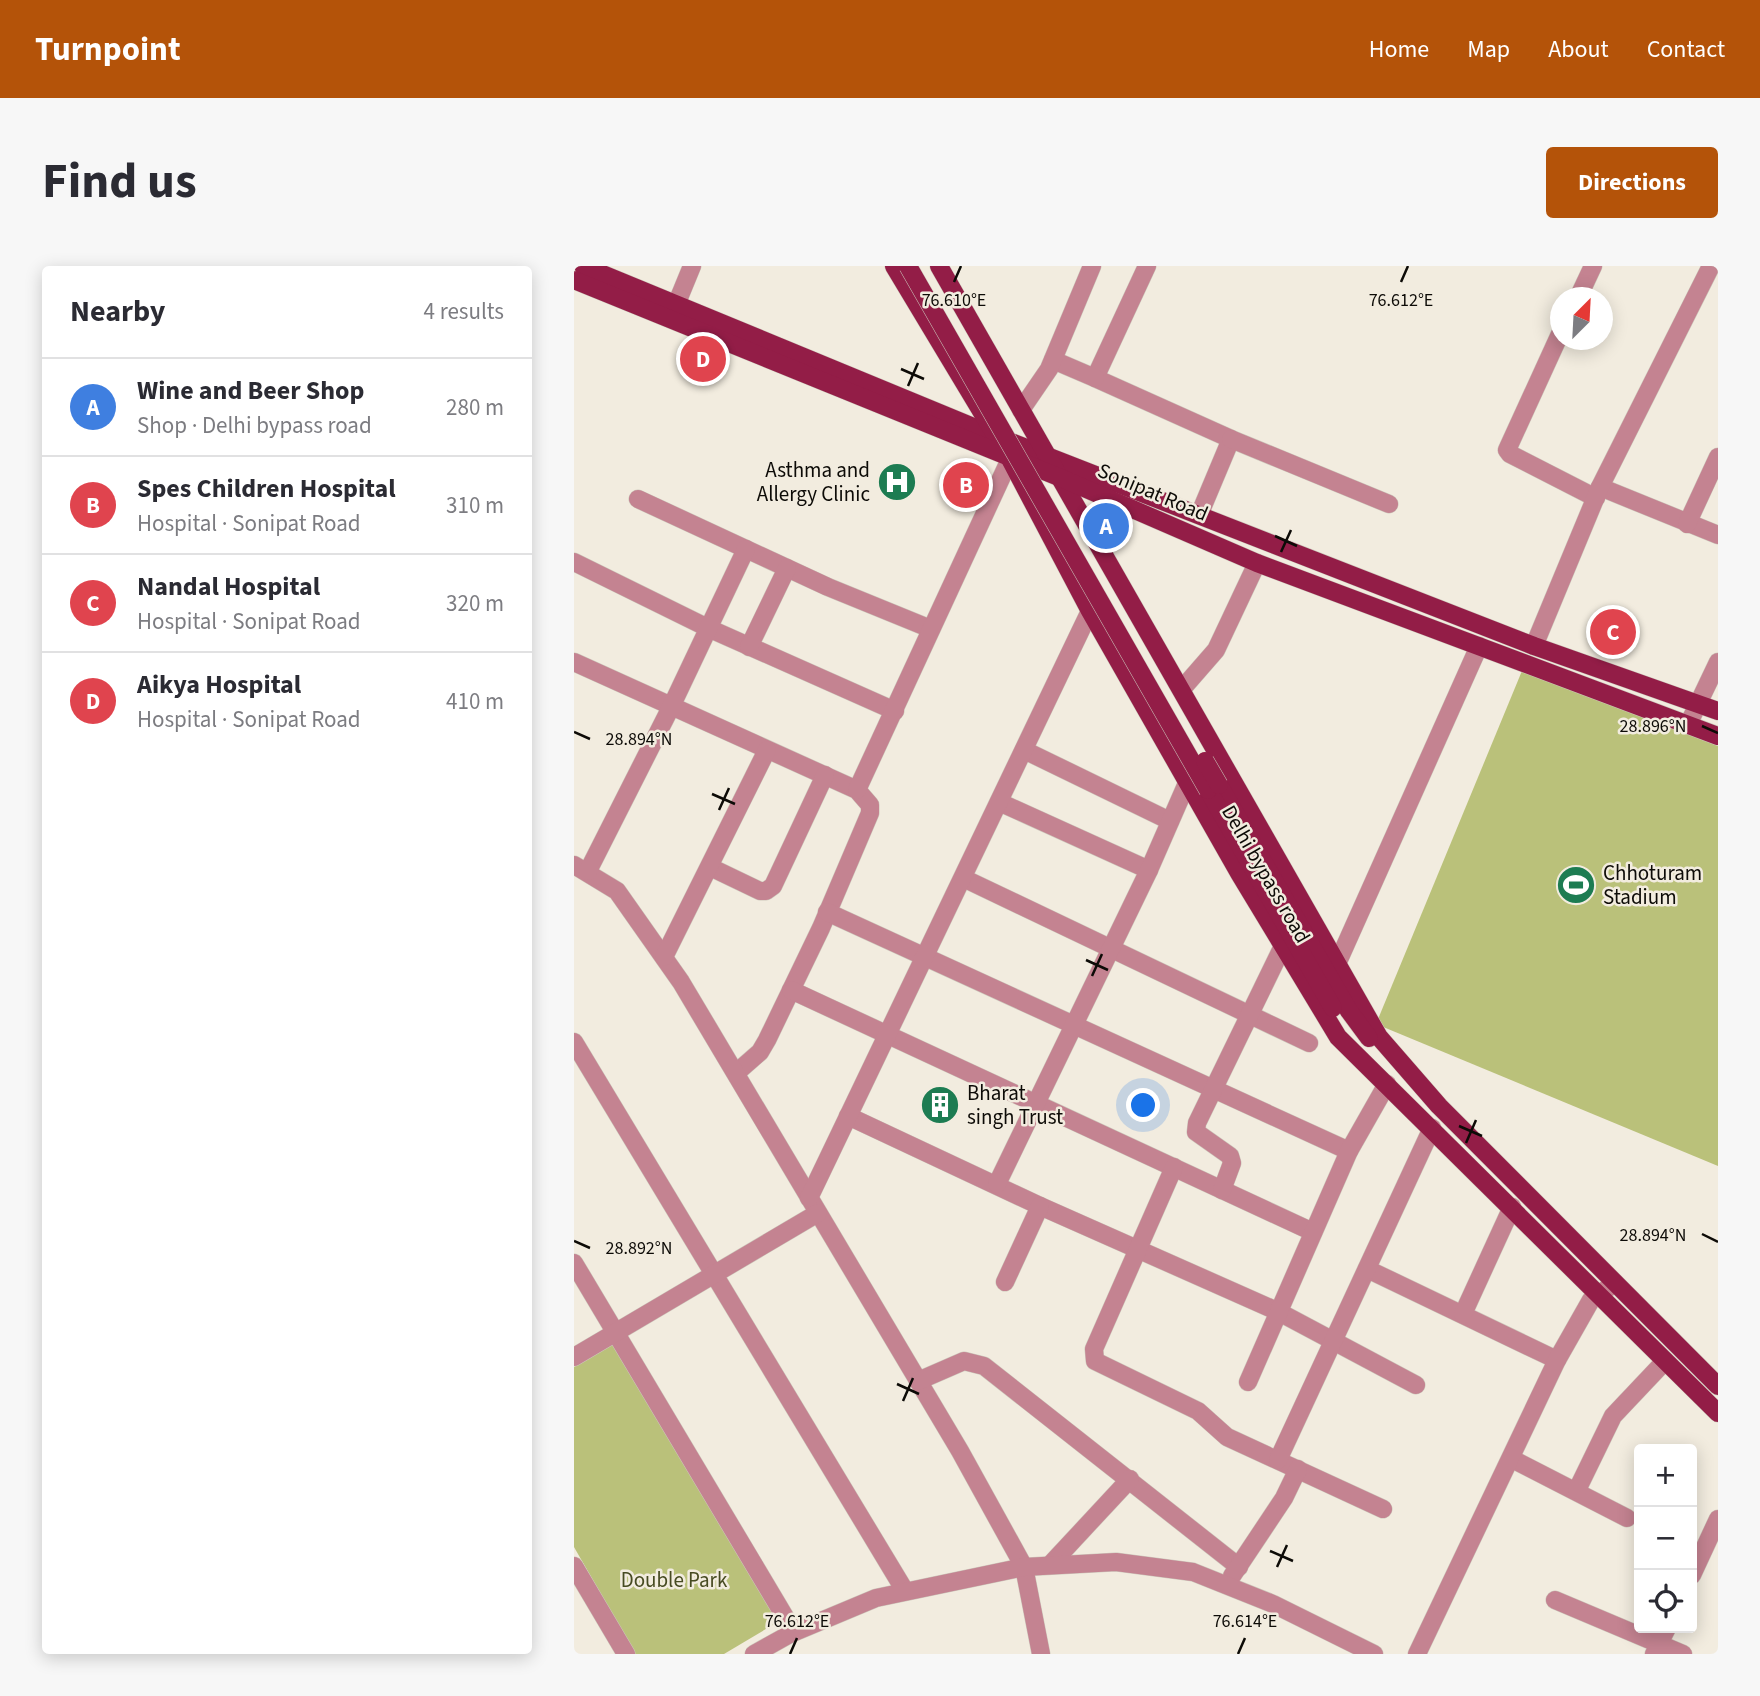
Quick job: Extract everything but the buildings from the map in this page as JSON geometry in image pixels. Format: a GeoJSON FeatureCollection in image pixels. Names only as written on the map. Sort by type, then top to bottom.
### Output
{"type":"FeatureCollection","features":[{"type":"Feature","properties":{"kind":"main road","name":"Sonipat Road"},"geometry":{"type":"LineString","coordinates":[[583,266],[993,435],[1200,513],[1534,646],[1718,711]]}},
{"type":"Feature","properties":{"kind":"main road","name":"Delhi bypass road"},"geometry":{"type":"LineString","coordinates":[[894,266],[993,435],[1010,459],[1090,611],[1187,783],[1282,948],[1338,1037],[1718,1413]]}},
{"type":"Feature","properties":{"kind":"main road"},"geometry":{"type":"LineString","coordinates":[[908,266],[1213,788],[1349,1011],[1368,1037],[1385,1045]]}},
{"type":"Feature","properties":{"kind":"main road"},"geometry":{"type":"LineString","coordinates":[[921,266],[1355,1043],[1357,1057]]}},
{"type":"Feature","properties":{"kind":"main road","name":"Delhi bypass road"},"geometry":{"type":"LineString","coordinates":[[939,266],[1061,478],[1118,584],[1182,689],[1385,1045],[1430,1096],[1718,1386]]}},
{"type":"Feature","properties":{"kind":"main road","name":"Sonipat Road"},"geometry":{"type":"LineString","coordinates":[[574,279],[1061,478],[1256,563],[1394,612],[1718,736]]}},
{"type":"Feature","properties":{"kind":"main road"},"geometry":{"type":"LineString","coordinates":[[1394,612],[1402,594]]}},
{"type":"Feature","properties":{"kind":"street"},"geometry":{"type":"LineString","coordinates":[[677,305],[692,266]]}},
{"type":"Feature","properties":{"kind":"street"},"geometry":{"type":"LineString","coordinates":[[1021,410],[1053,359],[1092,266]]}},
{"type":"Feature","properties":{"kind":"street"},"geometry":{"type":"LineString","coordinates":[[1095,378],[1147,266]]}},
{"type":"Feature","properties":{"kind":"street"},"geometry":{"type":"LineString","coordinates":[[1583,287],[1593,266]]}},
{"type":"Feature","properties":{"kind":"street"},"geometry":{"type":"LineString","coordinates":[[1534,646],[1598,493],[1711,266]]}},
{"type":"Feature","properties":{"kind":"street"},"geometry":{"type":"LineString","coordinates":[[1553,350],[1507,450],[1598,493],[1718,535]]}},
{"type":"Feature","properties":{"kind":"street"},"geometry":{"type":"LineString","coordinates":[[1053,359],[1231,439],[1389,504]]}},
{"type":"Feature","properties":{"kind":"street"},"geometry":{"type":"LineString","coordinates":[[1200,513],[1231,439]]}},
{"type":"Feature","properties":{"kind":"street"},"geometry":{"type":"LineString","coordinates":[[1686,524],[1718,457]]}},
{"type":"Feature","properties":{"kind":"street"},"geometry":{"type":"LineString","coordinates":[[857,790],[1010,459]]}},
{"type":"Feature","properties":{"kind":"street"},"geometry":{"type":"LineString","coordinates":[[638,499],[787,568],[931,629]]}},
{"type":"Feature","properties":{"kind":"street"},"geometry":{"type":"LineString","coordinates":[[746,549],[672,705],[581,868],[617,891],[664,957],[736,1073],[918,1381],[1024,1567],[1041,1654]]}},
{"type":"Feature","properties":{"kind":"street"},"geometry":{"type":"LineString","coordinates":[[574,562],[708,628],[895,711]]}},
{"type":"Feature","properties":{"kind":"street"},"geometry":{"type":"LineString","coordinates":[[1182,689],[1216,650],[1256,563]]}},
{"type":"Feature","properties":{"kind":"street"},"geometry":{"type":"LineString","coordinates":[[749,647],[787,568]]}},
{"type":"Feature","properties":{"kind":"street"},"geometry":{"type":"LineString","coordinates":[[574,1357],[714,1275],[814,1205],[848,1116],[1090,611]]}},
{"type":"Feature","properties":{"kind":"street"},"geometry":{"type":"LineString","coordinates":[[1337,964],[1479,646]]}},
{"type":"Feature","properties":{"kind":"street"},"geometry":{"type":"LineString","coordinates":[[574,662],[857,790],[870,805],[870,813],[791,990],[760,1052],[736,1073]]}},
{"type":"Feature","properties":{"kind":"street"},"geometry":{"type":"LineString","coordinates":[[1688,725],[1696,703],[1718,662]]}},
{"type":"Feature","properties":{"kind":"street"},"geometry":{"type":"LineString","coordinates":[[664,957],[767,750]]}},
{"type":"Feature","properties":{"kind":"street"},"geometry":{"type":"LineString","coordinates":[[1024,750],[1170,821]]}},
{"type":"Feature","properties":{"kind":"street"},"geometry":{"type":"LineString","coordinates":[[710,866],[766,891],[773,886],[825,775]]}},
{"type":"Feature","properties":{"kind":"street"},"geometry":{"type":"LineString","coordinates":[[997,1184],[1149,870],[1187,783]]}},
{"type":"Feature","properties":{"kind":"street"},"geometry":{"type":"LineString","coordinates":[[999,802],[1149,870]]}},
{"type":"Feature","properties":{"kind":"street"},"geometry":{"type":"LineString","coordinates":[[963,877],[1247,1016],[1309,1043]]}},
{"type":"Feature","properties":{"kind":"street"},"geometry":{"type":"LineString","coordinates":[[827,912],[1349,1151]]}},
{"type":"Feature","properties":{"kind":"street"},"geometry":{"type":"LineString","coordinates":[[1223,1190],[1232,1163],[1230,1156],[1196,1132],[1197,1123],[1282,948]]}},
{"type":"Feature","properties":{"kind":"street"},"geometry":{"type":"LineString","coordinates":[[791,990],[1313,1232]]}},
{"type":"Feature","properties":{"kind":"street"},"geometry":{"type":"LineString","coordinates":[[574,1042],[905,1591]]}},
{"type":"Feature","properties":{"kind":"street"},"geometry":{"type":"LineString","coordinates":[[1248,1382],[1349,1151],[1387,1084]]}},
{"type":"Feature","properties":{"kind":"street"},"geometry":{"type":"LineString","coordinates":[[848,1116],[1277,1311],[1416,1385]]}},
{"type":"Feature","properties":{"kind":"street"},"geometry":{"type":"LineString","coordinates":[[1278,1460],[1432,1128]]}},
{"type":"Feature","properties":{"kind":"street"},"geometry":{"type":"LineString","coordinates":[[1174,1167],[1094,1349],[1095,1361],[1198,1411],[1227,1437],[1382,1509]]}},
{"type":"Feature","properties":{"kind":"street"},"geometry":{"type":"LineString","coordinates":[[1005,1282],[1041,1206]]}},
{"type":"Feature","properties":{"kind":"street"},"geometry":{"type":"LineString","coordinates":[[1463,1314],[1512,1207]]}},
{"type":"Feature","properties":{"kind":"street"},"geometry":{"type":"LineString","coordinates":[[574,1263],[794,1632]]}},
{"type":"Feature","properties":{"kind":"street"},"geometry":{"type":"LineString","coordinates":[[1367,1269],[1558,1360]]}},
{"type":"Feature","properties":{"kind":"street"},"geometry":{"type":"LineString","coordinates":[[1417,1654],[1582,1314],[1599,1293],[1615,1283]]}},
{"type":"Feature","properties":{"kind":"street"},"geometry":{"type":"LineString","coordinates":[[918,1381],[964,1361],[984,1366],[1239,1567]]}},
{"type":"Feature","properties":{"kind":"street"},"geometry":{"type":"LineString","coordinates":[[1577,1490],[1613,1416],[1665,1361]]}},
{"type":"Feature","properties":{"kind":"street"},"geometry":{"type":"LineString","coordinates":[[1512,1459],[1627,1518]]}},
{"type":"Feature","properties":{"kind":"street"},"geometry":{"type":"LineString","coordinates":[[1225,1585],[1284,1498],[1298,1469]]}},
{"type":"Feature","properties":{"kind":"street"},"geometry":{"type":"LineString","coordinates":[[1050,1565],[1130,1479]]}},
{"type":"Feature","properties":{"kind":"street"},"geometry":{"type":"LineString","coordinates":[[1694,1570],[1718,1519]]}},
{"type":"Feature","properties":{"kind":"street"},"geometry":{"type":"LineString","coordinates":[[754,1654],[794,1632],[876,1598],[1024,1567],[1116,1562],[1193,1573],[1273,1604],[1374,1654]]}},
{"type":"Feature","properties":{"kind":"street"},"geometry":{"type":"LineString","coordinates":[[574,1566],[626,1654]]}},
{"type":"Feature","properties":{"kind":"street"},"geometry":{"type":"LineString","coordinates":[[1555,1600],[1660,1641],[1683,1654]]}},
{"type":"Feature","properties":{"kind":"green space","name":"Chhoturam Stadium"},"geometry":{"type":"Polygon","coordinates":[[[1524,666],[1718,746],[1718,1166],[1376,1024],[1524,666]]]}},
{"type":"Feature","properties":{"kind":"green space","name":"Double Park"},"geometry":{"type":"Polygon","coordinates":[[[613,1344],[781,1620],[724,1654],[635,1654],[574,1547],[574,1367],[613,1344]]]}},
{"type":"Feature","properties":{"kind":"place","name":"Aikya Hospital"},"geometry":{"type":"Point","coordinates":[703,359]}},
{"type":"Feature","properties":{"kind":"place","name":"Asthma and Allergy Clinic"},"geometry":{"type":"Point","coordinates":[897,482]}},
{"type":"Feature","properties":{"kind":"place","name":"Spes Children Hospital"},"geometry":{"type":"Point","coordinates":[966,485]}},
{"type":"Feature","properties":{"kind":"place","name":"Wine and Beer Shop"},"geometry":{"type":"Point","coordinates":[1106,526]}},
{"type":"Feature","properties":{"kind":"place","name":"Nandal Hospital"},"geometry":{"type":"Point","coordinates":[1613,632]}},
{"type":"Feature","properties":{"kind":"place","name":"Chhoturam Stadium"},"geometry":{"type":"Point","coordinates":[1576,885]}},
{"type":"Feature","properties":{"kind":"place","name":"Bharat singh Trust"},"geometry":{"type":"Point","coordinates":[940,1105]}}]}
